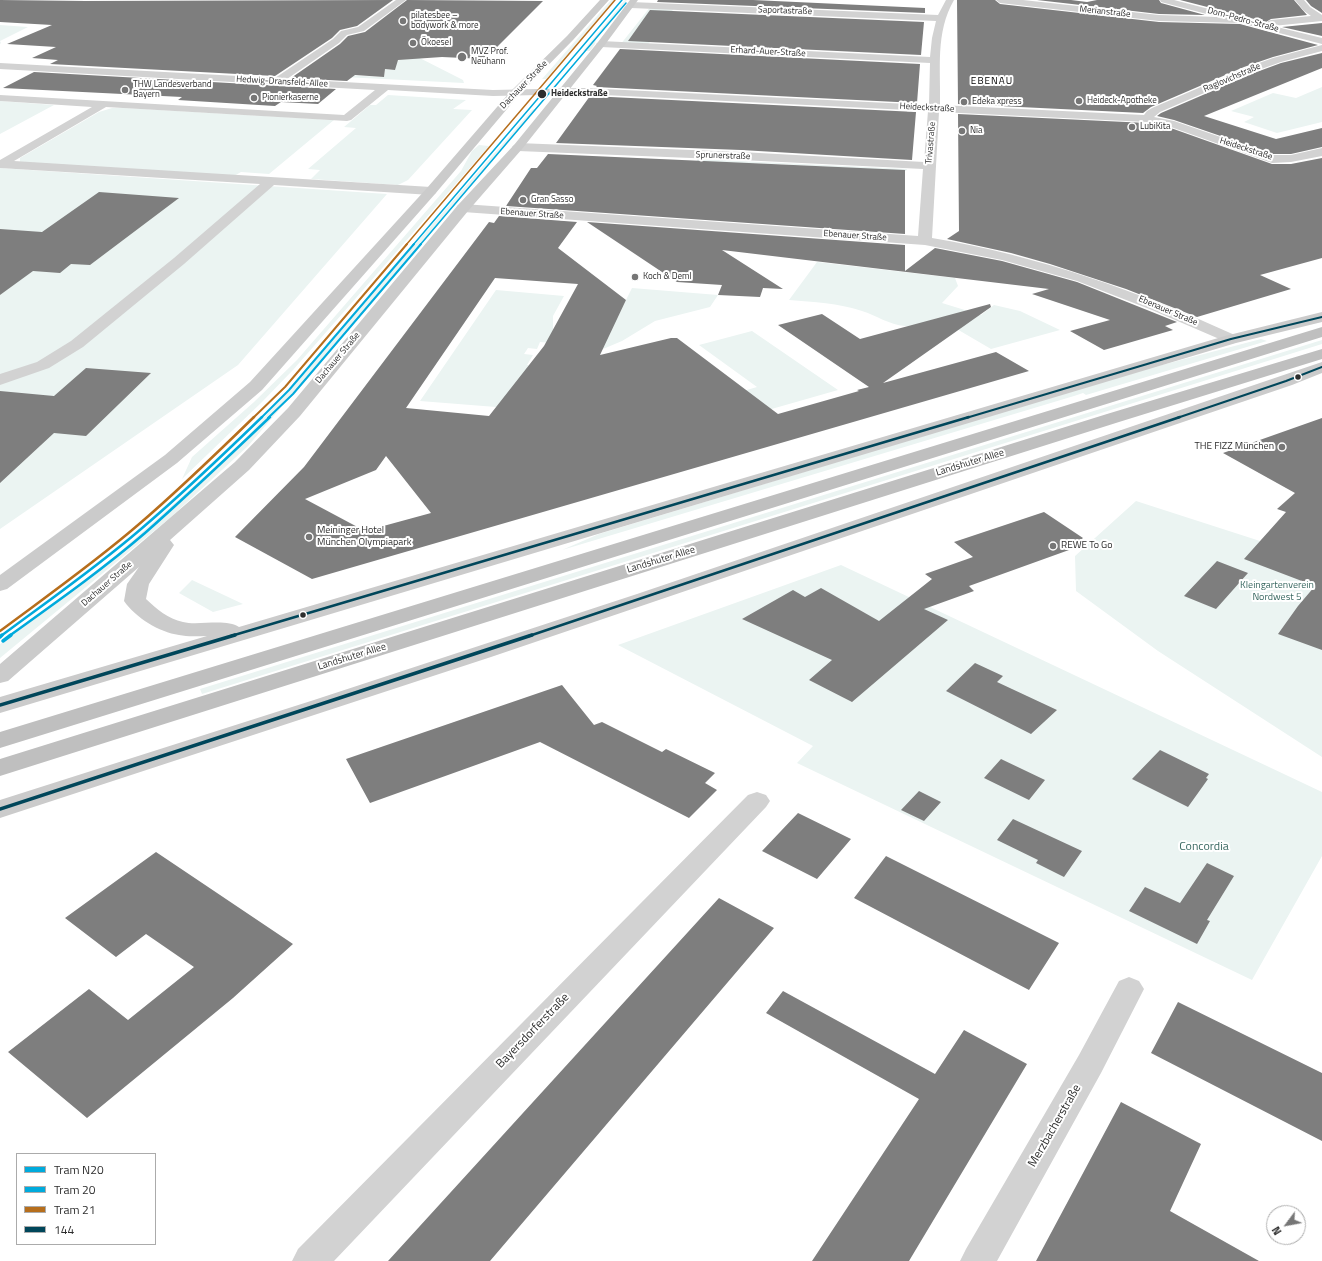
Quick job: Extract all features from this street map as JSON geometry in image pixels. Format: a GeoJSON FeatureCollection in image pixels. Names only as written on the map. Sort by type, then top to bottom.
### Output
{"type":"FeatureCollection","features":[{"type":"Feature","properties":{"kind":"highway","name":"Landshuter Allee"},"geometry":{"type":"LineString","coordinates":[[0,740],[1322,332]]}},
{"type":"Feature","properties":{"kind":"highway","name":"Landshuter Allee"},"geometry":{"type":"LineString","coordinates":[[0,768],[1098,422],[1321,365]]}},
{"type":"Feature","properties":{"kind":"main road","name":"Dachauer Straße"},"geometry":{"type":"LineString","coordinates":[[0,585],[171,459],[256,386],[431,191],[514,94],[570,38],[605,0]]}},
{"type":"Feature","properties":{"kind":"main road","name":"Dachauer Straße"},"geometry":{"type":"LineString","coordinates":[[0,676],[242,466],[294,412],[463,208],[518,147],[601,44],[632,2]]}},
{"type":"Feature","properties":{"kind":"main road"},"geometry":{"type":"LineString","coordinates":[[0,705],[1231,339],[1322,317]]}},
{"type":"Feature","properties":{"kind":"main road","name":"Landshuter Allee"},"geometry":{"type":"LineString","coordinates":[[0,809],[250,729],[1054,460],[1279,384],[1321,365]]}},
{"type":"Feature","properties":{"kind":"main road"},"geometry":{"type":"LineString","coordinates":[[178,523],[138,584],[135,601],[155,618],[180,628],[251,631]]}},
{"type":"Feature","properties":{"kind":"street"},"geometry":{"type":"LineString","coordinates":[[278,82],[344,34],[361,29],[402,0]]}},
{"type":"Feature","properties":{"kind":"street","name":"Trivastraße"},"geometry":{"type":"LineString","coordinates":[[925,241],[928,166],[934,109],[934,60],[940,18],[950,0]]}},
{"type":"Feature","properties":{"kind":"street","name":"Merianstraße"},"geometry":{"type":"LineString","coordinates":[[1000,0],[1139,16],[1240,20]]}},
{"type":"Feature","properties":{"kind":"street","name":"Dom-Pedro-Straße"},"geometry":{"type":"LineString","coordinates":[[1164,0],[1322,41]]}},
{"type":"Feature","properties":{"kind":"street"},"geometry":{"type":"LineString","coordinates":[[1299,0],[1320,18]]}},
{"type":"Feature","properties":{"kind":"street","name":"Saportastraße"},"geometry":{"type":"LineString","coordinates":[[632,2],[940,18]]}},
{"type":"Feature","properties":{"kind":"street"},"geometry":{"type":"LineString","coordinates":[[1187,19],[1195,14],[1195,8]]}},
{"type":"Feature","properties":{"kind":"street"},"geometry":{"type":"LineString","coordinates":[[1260,25],[1320,18]]}},
{"type":"Feature","properties":{"kind":"street","name":"Erhard-Auer-Straße"},"geometry":{"type":"LineString","coordinates":[[601,44],[934,60]]}},
{"type":"Feature","properties":{"kind":"street","name":"Raglovichstraße"},"geometry":{"type":"LineString","coordinates":[[1147,119],[1151,113],[1156,110],[1249,70],[1277,60],[1322,48]]}},
{"type":"Feature","properties":{"kind":"street","name":"Hedwig-Dransfeld-Allee"},"geometry":{"type":"LineString","coordinates":[[0,66],[514,94],[564,90]]}},
{"type":"Feature","properties":{"kind":"street"},"geometry":{"type":"LineString","coordinates":[[0,98],[347,118],[384,88]]}},
{"type":"Feature","properties":{"kind":"street","name":"Heideckstraße"},"geometry":{"type":"LineString","coordinates":[[564,90],[1147,119],[1170,123],[1266,157],[1282,160],[1322,152]]}},
{"type":"Feature","properties":{"kind":"street"},"geometry":{"type":"LineString","coordinates":[[0,164],[104,104]]}},
{"type":"Feature","properties":{"kind":"street","name":"Sprunerstraße"},"geometry":{"type":"LineString","coordinates":[[518,147],[741,156],[928,166]]}},
{"type":"Feature","properties":{"kind":"street"},"geometry":{"type":"LineString","coordinates":[[0,164],[431,191]]}},
{"type":"Feature","properties":{"kind":"street"},"geometry":{"type":"LineString","coordinates":[[0,380],[43,365],[77,344],[179,261],[270,182]]}},
{"type":"Feature","properties":{"kind":"street","name":"Ebenauer Straße"},"geometry":{"type":"LineString","coordinates":[[463,208],[925,241],[988,252],[1046,267],[1151,303],[1231,339]]}},
{"type":"Feature","properties":{"kind":"street","name":"Bayersdorferstraße"},"geometry":{"type":"LineString","coordinates":[[310,1261],[757,801]]}},
{"type":"Feature","properties":{"kind":"street","name":"Merzbacherstraße"},"geometry":{"type":"LineString","coordinates":[[978,1261],[1090,1064],[1129,989]]}},
{"type":"Feature","properties":{"kind":"green space"},"geometry":{"type":"Polygon","coordinates":[[[611,0],[614,0],[546,79],[542,79],[611,0]]]}},
{"type":"Feature","properties":{"kind":"green space"},"geometry":{"type":"Polygon","coordinates":[[[625,0],[627,0],[596,38],[595,44],[590,51],[583,51],[625,0]]]}},
{"type":"Feature","properties":{"kind":"green space"},"geometry":{"type":"Polygon","coordinates":[[[651,6],[675,7],[647,46],[620,45],[651,6]]]}},
{"type":"Feature","properties":{"kind":"green space"},"geometry":{"type":"Polygon","coordinates":[[[0,25],[28,27],[0,41],[0,25]]]}},
{"type":"Feature","properties":{"kind":"green space"},"geometry":{"type":"Polygon","coordinates":[[[402,49],[463,80],[464,83],[323,76],[325,74],[384,77],[385,69],[395,70],[396,66],[393,61],[400,60],[402,49]]]}},
{"type":"Feature","properties":{"kind":"green space"},"geometry":{"type":"Polygon","coordinates":[[[1322,87],[1322,122],[1277,133],[1244,122],[1254,117],[1231,111],[1273,93],[1296,98],[1322,87]]]}},
{"type":"Feature","properties":{"kind":"green space"},"geometry":{"type":"Polygon","coordinates":[[[388,95],[466,100],[453,109],[472,110],[408,180],[398,185],[311,179],[320,170],[308,169],[356,128],[344,127],[370,105],[376,105],[388,95]]]}},
{"type":"Feature","properties":{"kind":"green space"},"geometry":{"type":"Polygon","coordinates":[[[0,101],[54,105],[0,134],[0,101]]]}},
{"type":"Feature","properties":{"kind":"green space"},"geometry":{"type":"Polygon","coordinates":[[[112,108],[334,120],[269,174],[241,172],[234,176],[20,162],[20,158],[99,112],[112,108]]]}},
{"type":"Feature","properties":{"kind":"green space"},"geometry":{"type":"Polygon","coordinates":[[[533,109],[536,110],[248,446],[171,517],[0,658],[0,644],[104,566],[241,444],[533,109]]]}},
{"type":"Feature","properties":{"kind":"green space"},"geometry":{"type":"Polygon","coordinates":[[[479,145],[489,146],[293,370],[182,479],[192,457],[254,402],[297,360],[461,171],[472,151],[479,145]]]}},
{"type":"Feature","properties":{"kind":"green space"},"geometry":{"type":"Polygon","coordinates":[[[697,159],[907,169],[906,171],[778,164],[697,162],[697,159]]]}},
{"type":"Feature","properties":{"kind":"green space"},"geometry":{"type":"Polygon","coordinates":[[[0,168],[387,194],[238,365],[0,529],[0,168]]]}},
{"type":"Feature","properties":{"kind":"green space"},"geometry":{"type":"Polygon","coordinates":[[[817,262],[955,278],[958,286],[942,303],[981,315],[994,305],[1020,311],[1060,330],[991,349],[938,318],[917,325],[905,326],[888,322],[853,308],[826,303],[789,300],[817,262]]]}},
{"type":"Feature","properties":{"kind":"green space"},"geometry":{"type":"Polygon","coordinates":[[[632,288],[718,295],[710,307],[655,321],[622,341],[603,349],[496,407],[420,401],[496,290],[564,296],[553,316],[553,330],[600,333],[618,316],[632,288]],[[540,342],[537,349],[528,348],[524,354],[533,355],[527,365],[552,367],[564,344],[540,342]]]}},
{"type":"Feature","properties":{"kind":"green space"},"geometry":{"type":"Polygon","coordinates":[[[752,331],[838,390],[726,422],[702,403],[757,387],[699,345],[752,331]]]}},
{"type":"Feature","properties":{"kind":"green space"},"geometry":{"type":"Polygon","coordinates":[[[1261,339],[1267,341],[1086,395],[1083,393],[562,550],[599,534],[1124,375],[1261,339]]]}},
{"type":"Feature","properties":{"kind":"green space"},"geometry":{"type":"Polygon","coordinates":[[[1322,340],[1322,344],[202,694],[200,689],[1322,340]]]}},
{"type":"Feature","properties":{"kind":"green space","name":"Kleingartenverein Nordwest 5"},"geometry":{"type":"Polygon","coordinates":[[[1136,501],[1322,561],[1322,757],[1158,651],[1076,591],[1075,556],[1136,501]]]}},
{"type":"Feature","properties":{"kind":"green space","name":"Concordia"},"geometry":{"type":"Polygon","coordinates":[[[841,565],[1322,792],[1322,856],[1252,980],[797,763],[813,746],[618,645],[841,565]]]}},
{"type":"Feature","properties":{"kind":"green space"},"geometry":{"type":"Polygon","coordinates":[[[192,580],[243,604],[213,612],[179,593],[192,580]]]}},
{"type":"Feature","properties":{"kind":"building"},"geometry":{"type":"Polygon","coordinates":[[[0,0],[393,0],[357,26],[340,30],[332,38],[275,76],[50,64],[58,60],[32,58],[56,47],[7,44],[52,25],[0,22],[0,0]]]}},
{"type":"Feature","properties":{"kind":"building"},"geometry":{"type":"Polygon","coordinates":[[[407,0],[543,1],[485,59],[442,57],[398,60],[395,70],[385,69],[384,77],[355,75],[347,81],[291,78],[340,44],[348,36],[365,32],[407,0]]]}},
{"type":"Feature","properties":{"kind":"building"},"geometry":{"type":"Polygon","coordinates":[[[658,0],[753,0],[925,8],[925,13],[657,2],[658,0]]]}},
{"type":"Feature","properties":{"kind":"building"},"geometry":{"type":"Polygon","coordinates":[[[957,0],[995,0],[1000,4],[1159,22],[1240,24],[1318,45],[1273,57],[1244,67],[1151,107],[1143,113],[958,104],[957,0]]]}},
{"type":"Feature","properties":{"kind":"building"},"geometry":{"type":"Polygon","coordinates":[[[1037,0],[1071,0],[1087,2],[1097,0],[1159,0],[1161,3],[1205,15],[1159,14],[1037,0]]]}},
{"type":"Feature","properties":{"kind":"building"},"geometry":{"type":"Polygon","coordinates":[[[1180,0],[1294,0],[1307,15],[1271,19],[1266,22],[1180,0]]]}},
{"type":"Feature","properties":{"kind":"building"},"geometry":{"type":"Polygon","coordinates":[[[1306,0],[1322,0],[1322,13],[1311,6],[1306,0]]]}},
{"type":"Feature","properties":{"kind":"building"},"geometry":{"type":"Polygon","coordinates":[[[650,10],[924,22],[921,55],[628,41],[650,10]]]}},
{"type":"Feature","properties":{"kind":"building"},"geometry":{"type":"Polygon","coordinates":[[[1322,23],[1322,36],[1282,27],[1322,23]]]}},
{"type":"Feature","properties":{"kind":"building"},"geometry":{"type":"Polygon","coordinates":[[[620,49],[920,64],[917,103],[596,87],[597,86],[593,85],[620,49]]]}},
{"type":"Feature","properties":{"kind":"building"},"geometry":{"type":"Polygon","coordinates":[[[1322,53],[1322,68],[1204,116],[1276,139],[1322,128],[1322,147],[1291,154],[1273,154],[1174,120],[1157,116],[1254,73],[1281,63],[1322,53]]]}},
{"type":"Feature","properties":{"kind":"building"},"geometry":{"type":"Polygon","coordinates":[[[34,72],[336,89],[318,104],[281,102],[275,106],[178,100],[182,97],[3,88],[34,72]]]}},
{"type":"Feature","properties":{"kind":"building"},"geometry":{"type":"Polygon","coordinates":[[[590,96],[916,112],[912,160],[741,150],[556,143],[590,96]]]}},
{"type":"Feature","properties":{"kind":"building"},"geometry":{"type":"Polygon","coordinates":[[[958,114],[1147,123],[1168,127],[1272,164],[1291,164],[1322,158],[1322,258],[1260,275],[1291,289],[1197,317],[1126,289],[1050,264],[1011,253],[947,239],[959,231],[958,114]]]}},
{"type":"Feature","properties":{"kind":"building"},"geometry":{"type":"Polygon","coordinates":[[[548,154],[905,170],[905,234],[506,206],[531,168],[537,168],[548,154]]]}},
{"type":"Feature","properties":{"kind":"building"},"geometry":{"type":"Polygon","coordinates":[[[99,192],[179,198],[90,265],[71,264],[60,273],[33,271],[0,295],[0,229],[42,232],[99,192]]]}},
{"type":"Feature","properties":{"kind":"building"},"geometry":{"type":"Polygon","coordinates":[[[499,216],[577,222],[558,248],[626,300],[600,355],[671,338],[677,338],[778,414],[869,387],[778,325],[822,314],[860,339],[990,304],[991,307],[883,383],[996,352],[1029,371],[312,579],[235,537],[304,467],[489,222],[494,223],[499,216]],[[495,278],[406,408],[489,416],[544,346],[578,284],[495,278]],[[386,456],[376,470],[305,499],[365,531],[431,513],[386,456]]]}},
{"type":"Feature","properties":{"kind":"building"},"geometry":{"type":"Polygon","coordinates":[[[587,222],[905,245],[905,271],[935,248],[1002,261],[1077,282],[1177,322],[1165,326],[1173,330],[1104,350],[1070,331],[1110,320],[1032,294],[1049,289],[722,250],[783,289],[763,288],[760,297],[718,295],[722,285],[677,282],[587,222]]]}},
{"type":"Feature","properties":{"kind":"building"},"geometry":{"type":"Polygon","coordinates":[[[86,368],[151,373],[86,436],[54,433],[0,483],[0,391],[54,396],[86,368]]]}},
{"type":"Feature","properties":{"kind":"building"},"geometry":{"type":"Polygon","coordinates":[[[1322,418],[1322,650],[1278,634],[1298,606],[1315,586],[1244,559],[1286,512],[1277,509],[1295,493],[1223,453],[1322,418]]]}},
{"type":"Feature","properties":{"kind":"building"},"geometry":{"type":"Polygon","coordinates":[[[1044,512],[1083,538],[1069,550],[969,586],[974,591],[924,609],[948,620],[852,702],[809,680],[832,660],[742,619],[793,590],[805,597],[821,588],[879,621],[932,579],[925,574],[973,557],[954,542],[1044,512]]]}},
{"type":"Feature","properties":{"kind":"building"},"geometry":{"type":"Polygon","coordinates":[[[1217,561],[1248,573],[1216,609],[1184,596],[1217,561]]]}},
{"type":"Feature","properties":{"kind":"building"},"geometry":{"type":"Polygon","coordinates":[[[975,663],[1003,676],[997,682],[1057,710],[1031,734],[946,691],[975,663]]]}},
{"type":"Feature","properties":{"kind":"building"},"geometry":{"type":"Polygon","coordinates":[[[562,685],[594,725],[602,722],[662,752],[666,749],[715,773],[705,783],[717,790],[689,818],[540,742],[370,803],[346,759],[562,685]]]}},
{"type":"Feature","properties":{"kind":"building"},"geometry":{"type":"Polygon","coordinates":[[[1160,750],[1209,774],[1206,778],[1208,779],[1188,807],[1132,779],[1160,750]]]}},
{"type":"Feature","properties":{"kind":"building"},"geometry":{"type":"Polygon","coordinates":[[[1001,759],[1045,780],[1029,800],[984,778],[1001,759]]]}},
{"type":"Feature","properties":{"kind":"building"},"geometry":{"type":"Polygon","coordinates":[[[919,791],[941,802],[924,821],[901,810],[919,791]]]}},
{"type":"Feature","properties":{"kind":"building"},"geometry":{"type":"Polygon","coordinates":[[[798,813],[851,839],[817,879],[762,851],[798,813]]]}},
{"type":"Feature","properties":{"kind":"building"},"geometry":{"type":"Polygon","coordinates":[[[1013,819],[1082,851],[1064,877],[1036,863],[1038,860],[997,840],[1013,819]]]}},
{"type":"Feature","properties":{"kind":"building"},"geometry":{"type":"Polygon","coordinates":[[[156,852],[293,944],[233,998],[87,1118],[8,1052],[89,989],[128,1020],[194,967],[146,934],[116,957],[65,918],[156,852]]]}},
{"type":"Feature","properties":{"kind":"building"},"geometry":{"type":"Polygon","coordinates":[[[886,856],[1059,943],[1029,990],[854,898],[886,856]]]}},
{"type":"Feature","properties":{"kind":"building"},"geometry":{"type":"Polygon","coordinates":[[[1207,863],[1234,876],[1207,920],[1210,921],[1197,944],[1129,911],[1145,887],[1180,903],[1207,863]]]}},
{"type":"Feature","properties":{"kind":"building"},"geometry":{"type":"Polygon","coordinates":[[[719,898],[774,928],[490,1261],[388,1261],[719,898]]]}},
{"type":"Feature","properties":{"kind":"building"},"geometry":{"type":"Polygon","coordinates":[[[783,991],[935,1074],[964,1030],[1027,1064],[909,1261],[812,1261],[919,1099],[766,1013],[783,991]]]}},
{"type":"Feature","properties":{"kind":"building"},"geometry":{"type":"Polygon","coordinates":[[[1178,1002],[1322,1073],[1322,1141],[1151,1053],[1178,1002]]]}},
{"type":"Feature","properties":{"kind":"building"},"geometry":{"type":"Polygon","coordinates":[[[1121,1102],[1201,1144],[1170,1211],[1259,1261],[1036,1261],[1121,1102]]]}},
{"type":"Feature","properties":{"kind":"tram line","name":"21"},"geometry":{"type":"LineString","coordinates":[[0,631],[85,568],[138,525],[213,457],[285,387],[615,0]]}},
{"type":"Feature","properties":{"kind":"tram line","name":"N20"},"geometry":{"type":"LineString","coordinates":[[0,637],[88,572],[141,529],[217,461],[289,390],[622,0]]}},
{"type":"Feature","properties":{"kind":"tram line","name":"20"},"geometry":{"type":"LineString","coordinates":[[3,641],[91,576],[144,533],[220,465],[293,394],[626,3]]}},
{"type":"Feature","properties":{"kind":"transit line","name":"144"},"geometry":{"type":"LineString","coordinates":[[0,705],[1231,339],[1322,317]]}},
{"type":"Feature","properties":{"kind":"transit line","name":"144"},"geometry":{"type":"LineString","coordinates":[[0,809],[322,705],[644,598],[1286,381],[1322,367]]}},
{"type":"Feature","properties":{"kind":"place","name":"pilatesbee – bodywork & more"},"geometry":{"type":"Point","coordinates":[403,21]}},
{"type":"Feature","properties":{"kind":"place","name":"Ökoesel"},"geometry":{"type":"Point","coordinates":[413,43]}},
{"type":"Feature","properties":{"kind":"place","name":"MVZ Prof. Neuhann"},"geometry":{"type":"Point","coordinates":[462,57]}},
{"type":"Feature","properties":{"kind":"place","name":"THW Landesverband Bayern"},"geometry":{"type":"Point","coordinates":[125,90]}},
{"type":"Feature","properties":{"kind":"place","name":"Heideckstraße"},"geometry":{"type":"Point","coordinates":[542,94]}},
{"type":"Feature","properties":{"kind":"place","name":"Pionierkaserne"},"geometry":{"type":"Point","coordinates":[254,98]}},
{"type":"Feature","properties":{"kind":"place","name":"Heideck-Apotheke"},"geometry":{"type":"Point","coordinates":[1079,101]}},
{"type":"Feature","properties":{"kind":"place","name":"Edeka xpress"},"geometry":{"type":"Point","coordinates":[964,102]}},
{"type":"Feature","properties":{"kind":"place","name":"LubiKita"},"geometry":{"type":"Point","coordinates":[1132,127]}},
{"type":"Feature","properties":{"kind":"place","name":"Nia"},"geometry":{"type":"Point","coordinates":[962,131]}},
{"type":"Feature","properties":{"kind":"place","name":"Gran Sasso"},"geometry":{"type":"Point","coordinates":[523,200]}},
{"type":"Feature","properties":{"kind":"place","name":"Koch & Deml"},"geometry":{"type":"Point","coordinates":[635,277]}},
{"type":"Feature","properties":{"kind":"place","name":"THE FIZZ München"},"geometry":{"type":"Point","coordinates":[1282,447]}},
{"type":"Feature","properties":{"kind":"place","name":"Meininger Hotel München Olympiapark"},"geometry":{"type":"Point","coordinates":[309,537]}},
{"type":"Feature","properties":{"kind":"place","name":"REWE To Go"},"geometry":{"type":"Point","coordinates":[1053,546]}},
{"type":"Feature","properties":{"kind":"district","name":"EBENAU"},"geometry":{"type":"Point","coordinates":[992,82]}}]}
